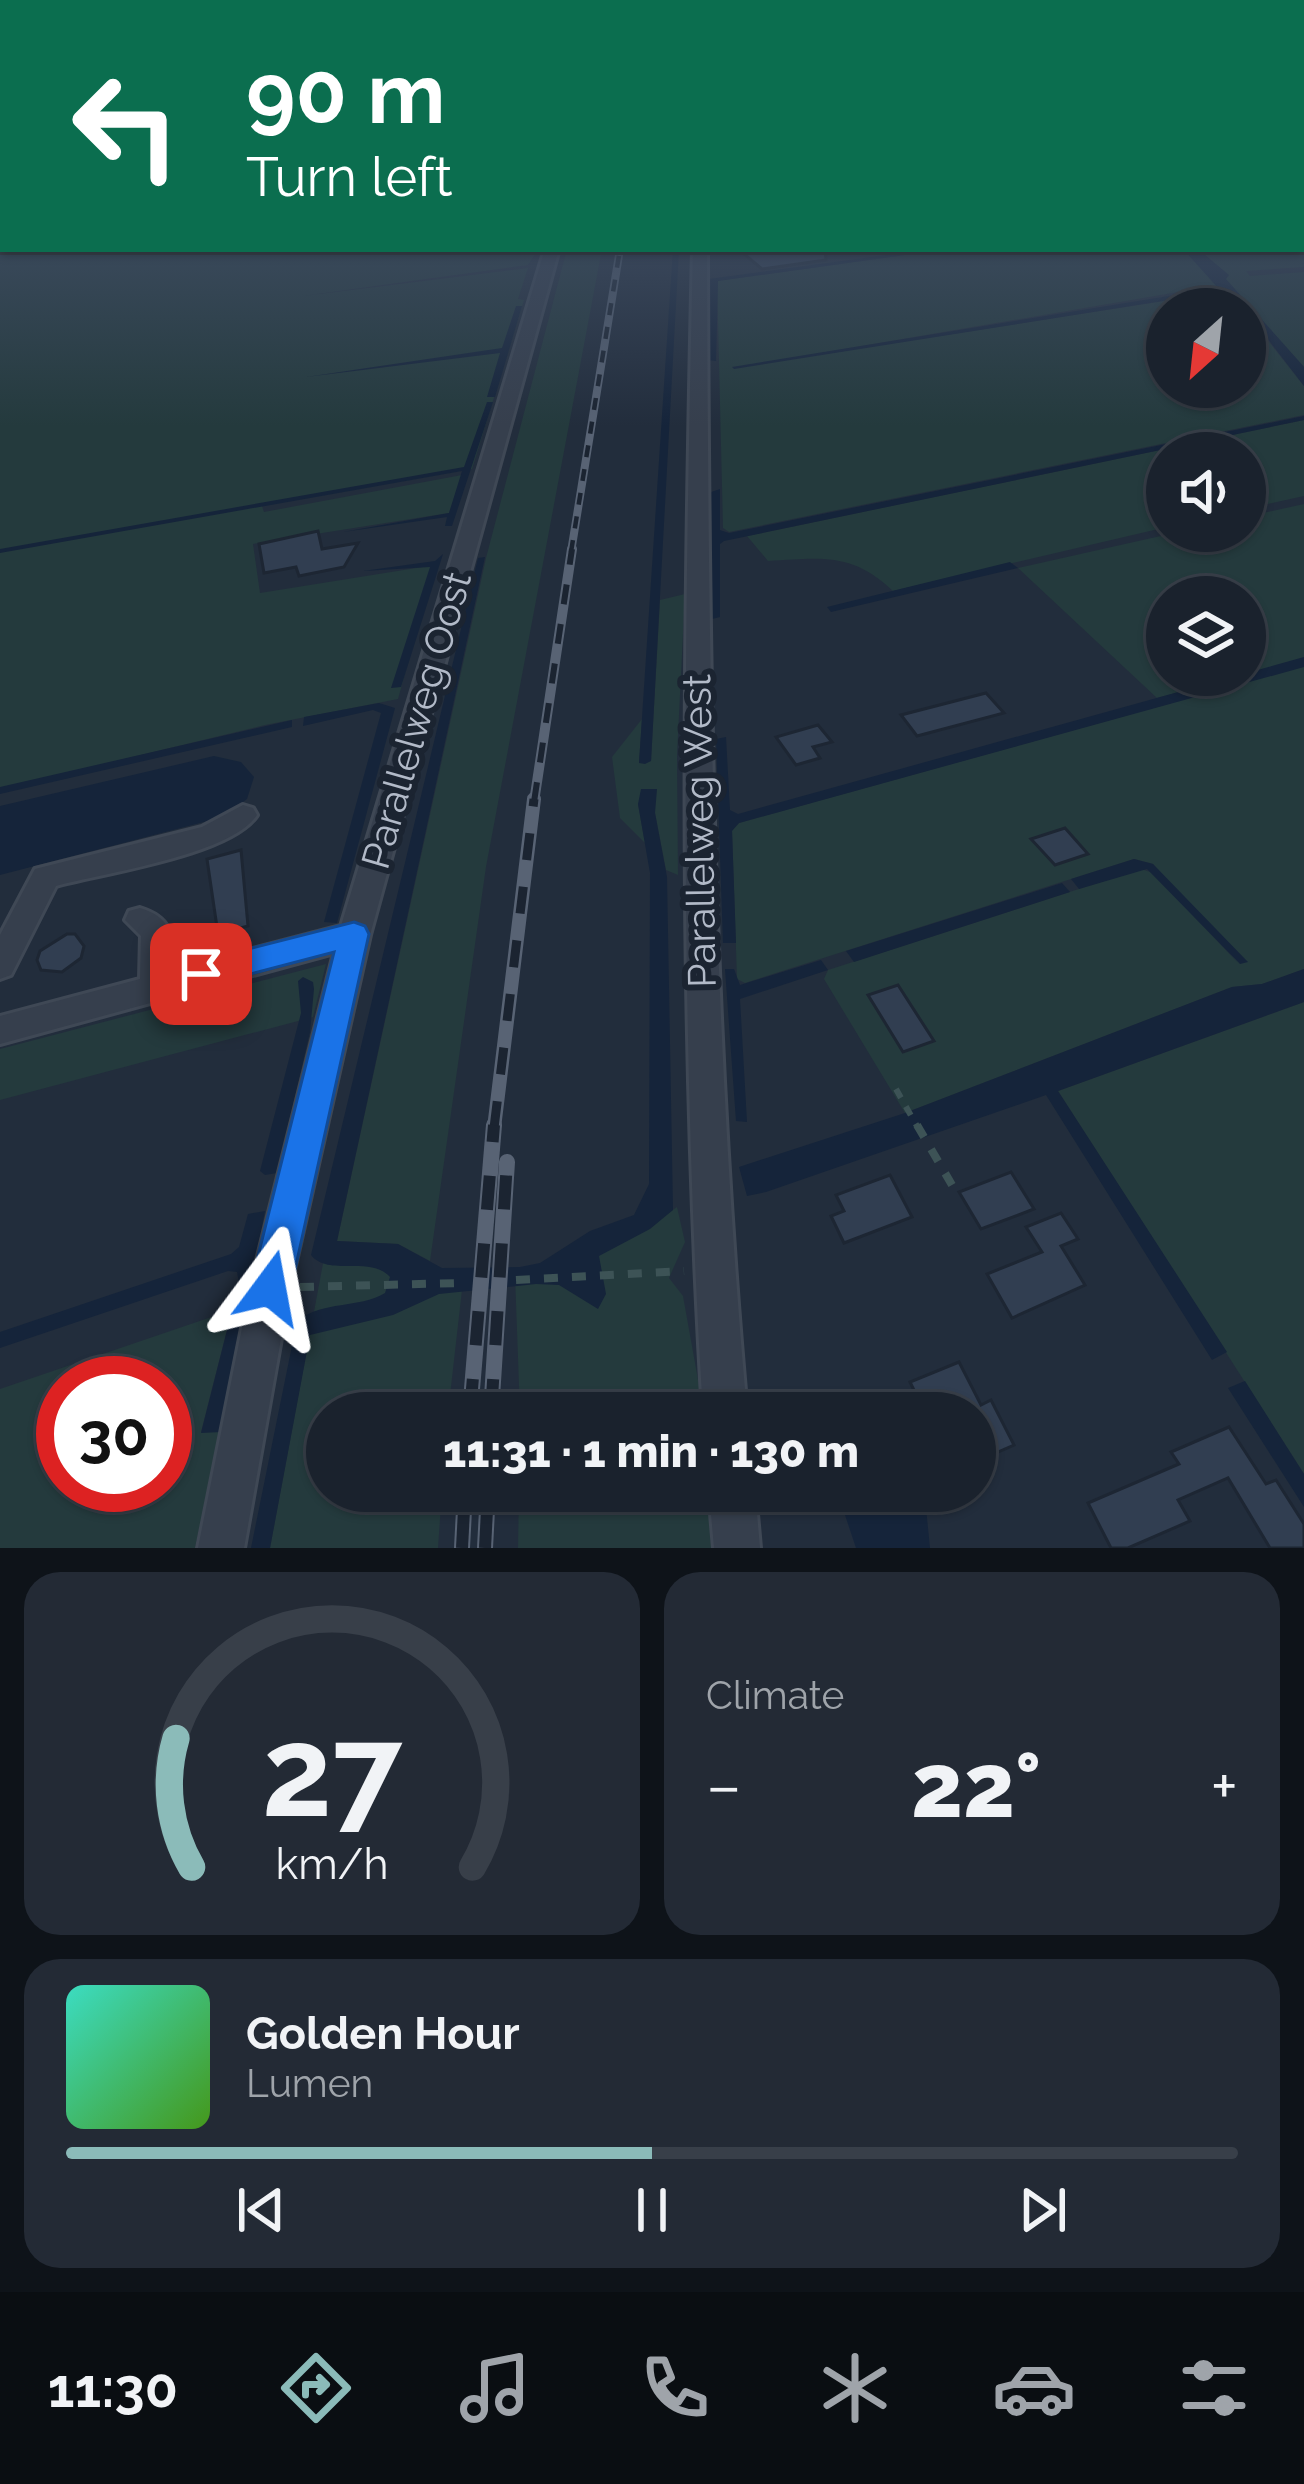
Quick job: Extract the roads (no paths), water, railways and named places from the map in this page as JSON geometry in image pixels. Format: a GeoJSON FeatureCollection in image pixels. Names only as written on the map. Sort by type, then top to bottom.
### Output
{"type":"FeatureCollection","features":[{"type":"Feature","properties":{"kind":"street","name":"Parallelweg Oost"},"geometry":{"type":"LineString","coordinates":[[221,1548],[270,1288],[354,934],[543,281]]}},
{"type":"Feature","properties":{"kind":"street","name":"Parallelweg West"},"geometry":{"type":"LineString","coordinates":[[700,281],[697,909],[723,1392]]}},
{"type":"Feature","properties":{"kind":"street"},"geometry":{"type":"LineString","coordinates":[[0,966],[45,877],[210,835],[243,815]]}},
{"type":"Feature","properties":{"kind":"street"},"geometry":{"type":"LineString","coordinates":[[140,920],[157,930],[160,940],[156,986]]}},
{"type":"Feature","properties":{"kind":"street"},"geometry":{"type":"LineString","coordinates":[[0,1030],[354,934]]}},
{"type":"Feature","properties":{"kind":"street"},"geometry":{"type":"LineString","coordinates":[[734,1512],[737,1548]]}},
{"type":"Feature","properties":{"kind":"water"},"geometry":{"type":"Polygon","coordinates":[[[671,281],[677,281],[651,761],[639,763],[671,281]]]}},
{"type":"Feature","properties":{"kind":"water"},"geometry":{"type":"Polygon","coordinates":[[[709,281],[718,281],[716,361],[707,360],[709,281]]]}},
{"type":"Feature","properties":{"kind":"water"},"geometry":{"type":"Polygon","coordinates":[[[1212,281],[1228,281],[1234,288],[1218,288],[1212,281]]]}},
{"type":"Feature","properties":{"kind":"water"},"geometry":{"type":"Polygon","coordinates":[[[1146,300],[1146,304],[732,367],[1146,300]]]}},
{"type":"Feature","properties":{"kind":"water"},"geometry":{"type":"Polygon","coordinates":[[[516,306],[522,306],[495,397],[487,397],[500,353],[306,377],[502,348],[516,306]]]}},
{"type":"Feature","properties":{"kind":"water"},"geometry":{"type":"Polygon","coordinates":[[[1266,324],[1304,367],[1304,386],[1266,336],[1266,324]]]}},
{"type":"Feature","properties":{"kind":"water"},"geometry":{"type":"Polygon","coordinates":[[[487,402],[493,402],[452,526],[445,526],[447,517],[343,532],[449,513],[462,471],[0,553],[0,549],[464,467],[487,402]]]}},
{"type":"Feature","properties":{"kind":"water"},"geometry":{"type":"Polygon","coordinates":[[[1304,416],[1304,420],[1246,432],[1225,432],[1304,416]]]}},
{"type":"Feature","properties":{"kind":"water"},"geometry":{"type":"Polygon","coordinates":[[[1146,448],[1146,453],[724,541],[720,544],[720,617],[712,619],[711,492],[720,489],[720,530],[729,533],[1146,448]]]}},
{"type":"Feature","properties":{"kind":"water"},"geometry":{"type":"Polygon","coordinates":[[[443,554],[401,687],[391,688],[430,567],[363,571],[435,561],[443,554]]]}},
{"type":"Feature","properties":{"kind":"water"},"geometry":{"type":"Polygon","coordinates":[[[485,557],[337,1241],[398,1244],[442,1268],[520,1267],[540,1263],[590,1231],[634,1215],[649,1184],[650,873],[638,804],[641,789],[657,789],[655,813],[667,877],[673,1210],[650,1229],[599,1256],[606,1294],[598,1309],[559,1285],[536,1284],[439,1294],[393,1315],[310,1335],[270,1548],[251,1548],[297,1321],[318,1310],[375,1298],[385,1293],[390,1277],[372,1267],[328,1265],[311,1255],[478,558],[485,557]]]}},
{"type":"Feature","properties":{"kind":"water"},"geometry":{"type":"Polygon","coordinates":[[[1010,562],[1018,568],[831,612],[827,607],[1010,562]]]}},
{"type":"Feature","properties":{"kind":"water"},"geometry":{"type":"Polygon","coordinates":[[[1304,657],[1304,667],[1266,677],[1266,668],[1304,657]]]}},
{"type":"Feature","properties":{"kind":"water"},"geometry":{"type":"Polygon","coordinates":[[[1163,696],[1199,696],[739,823],[732,831],[736,943],[723,943],[716,739],[726,737],[730,810],[738,814],[1163,696]]]}},
{"type":"Feature","properties":{"kind":"water"},"geometry":{"type":"Polygon","coordinates":[[[379,703],[395,708],[337,923],[324,922],[381,713],[373,710],[303,726],[304,717],[379,703]]]}},
{"type":"Feature","properties":{"kind":"water"},"geometry":{"type":"Polygon","coordinates":[[[292,720],[292,727],[0,794],[0,787],[292,720]]]}},
{"type":"Feature","properties":{"kind":"water"},"geometry":{"type":"Polygon","coordinates":[[[214,756],[241,762],[254,777],[247,799],[223,817],[0,875],[0,806],[214,756]]]}},
{"type":"Feature","properties":{"kind":"water"},"geometry":{"type":"Polygon","coordinates":[[[1134,859],[1153,864],[1248,962],[1240,964],[1147,869],[1079,889],[1071,879],[1134,859]]]}},
{"type":"Feature","properties":{"kind":"water"},"geometry":{"type":"Polygon","coordinates":[[[1062,883],[1070,892],[854,962],[846,951],[1062,883]]]}},
{"type":"Feature","properties":{"kind":"water"},"geometry":{"type":"Polygon","coordinates":[[[821,960],[828,970],[740,999],[747,1122],[736,1121],[725,969],[734,969],[740,985],[821,960]]]}},
{"type":"Feature","properties":{"kind":"water"},"geometry":{"type":"Polygon","coordinates":[[[1304,969],[1304,1002],[1058,1091],[1227,1352],[1212,1360],[1046,1095],[747,1196],[739,1167],[905,1113],[1232,987],[1262,984],[1304,969]]]}},
{"type":"Feature","properties":{"kind":"water"},"geometry":{"type":"Polygon","coordinates":[[[303,977],[313,982],[314,989],[310,1032],[277,1173],[265,1175],[260,1171],[301,1013],[298,981],[303,977]]]}},
{"type":"Feature","properties":{"kind":"water"},"geometry":{"type":"Polygon","coordinates":[[[265,1211],[221,1432],[201,1433],[239,1283],[237,1272],[228,1271],[0,1348],[0,1332],[231,1254],[239,1247],[248,1214],[265,1211]]]}},
{"type":"Feature","properties":{"kind":"water"},"geometry":{"type":"Polygon","coordinates":[[[1245,1381],[1304,1474],[1304,1507],[1228,1388],[1245,1381]]]}},
{"type":"Feature","properties":{"kind":"water"},"geometry":{"type":"Polygon","coordinates":[[[844,1512],[926,1512],[930,1548],[856,1548],[844,1512]]]}},
{"type":"Feature","properties":{"kind":"railway"},"geometry":{"type":"LineString","coordinates":[[571,552],[615,281]]}},
{"type":"Feature","properties":{"kind":"railway"},"geometry":{"type":"LineString","coordinates":[[534,802],[572,549]]}},
{"type":"Feature","properties":{"kind":"railway"},"geometry":{"type":"LineString","coordinates":[[494,1128],[534,799]]}},
{"type":"Feature","properties":{"kind":"railway"},"geometry":{"type":"LineString","coordinates":[[472,1392],[494,1125]]}},
{"type":"Feature","properties":{"kind":"railway"},"geometry":{"type":"LineString","coordinates":[[492,1392],[507,1162]]}},
{"type":"Feature","properties":{"kind":"railway"},"geometry":{"type":"LineString","coordinates":[[462,1548],[464,1512]]}},
{"type":"Feature","properties":{"kind":"railway"},"geometry":{"type":"LineString","coordinates":[[485,1548],[487,1512]]}}]}
